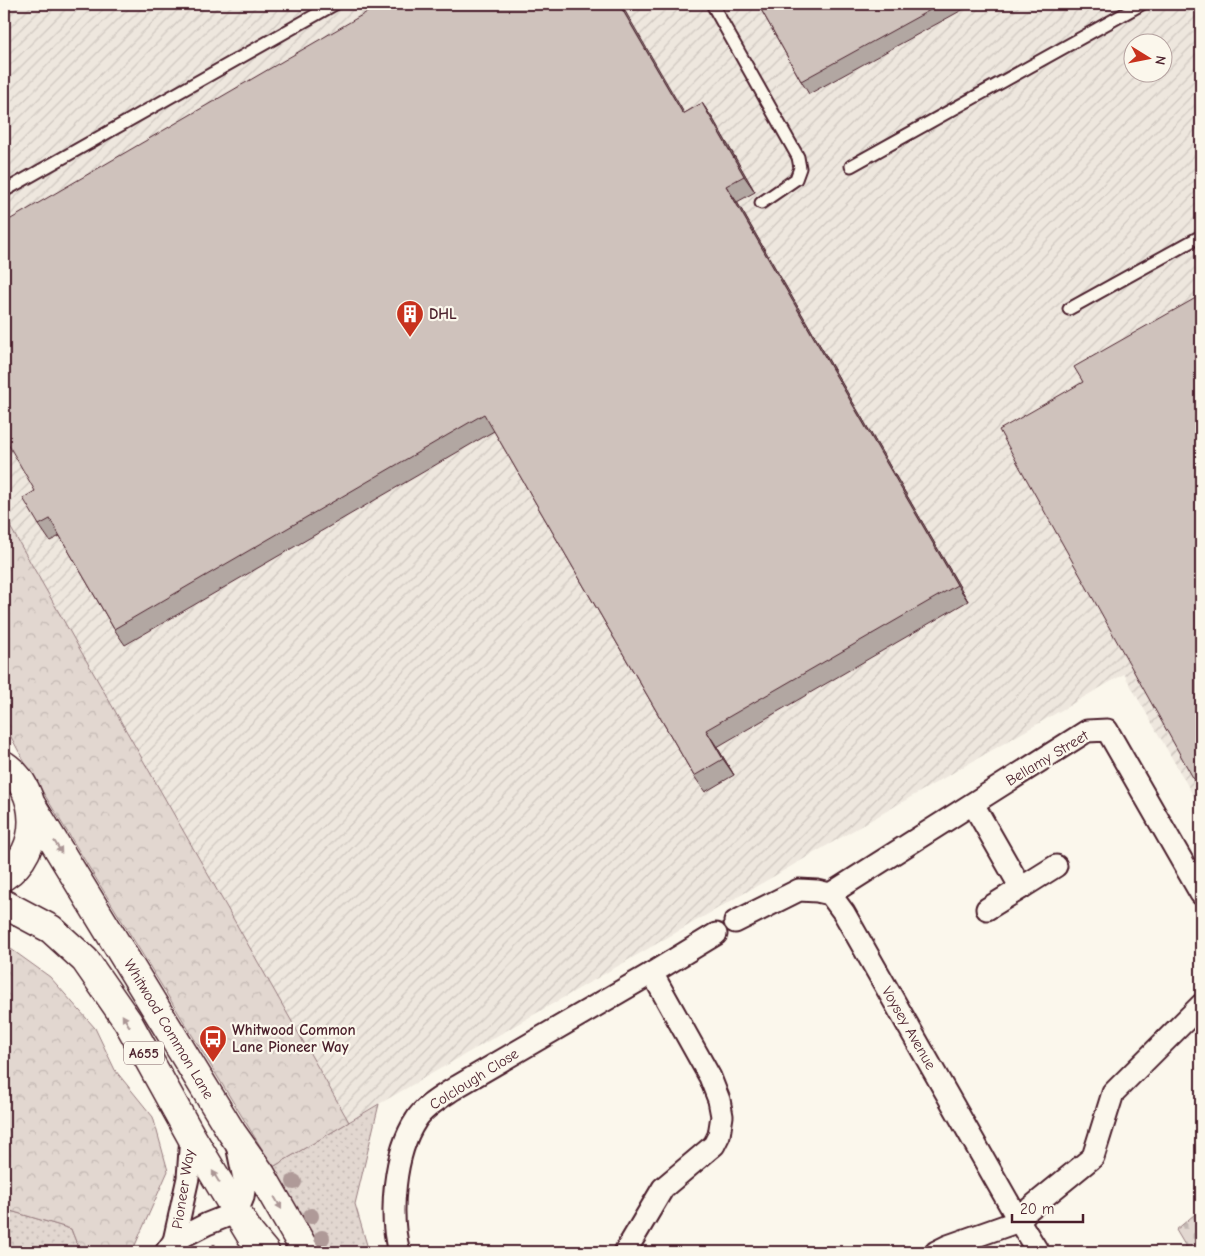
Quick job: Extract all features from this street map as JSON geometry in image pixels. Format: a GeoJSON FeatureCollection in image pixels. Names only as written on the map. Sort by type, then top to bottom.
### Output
{"type":"FeatureCollection","features":[{"type":"Feature","properties":{"kind":"main road","name":"A655"},"geometry":{"type":"LineString","coordinates":[[4,765],[12,770],[25,787],[32,806],[33,830],[25,853],[11,872],[4,876]]}},
{"type":"Feature","properties":{"kind":"main road","name":"Whitwood Common Lane"},"geometry":{"type":"LineString","coordinates":[[32,806],[236,1138],[261,1174],[306,1252]]}},
{"type":"Feature","properties":{"kind":"main road","name":"A655"},"geometry":{"type":"LineString","coordinates":[[4,904],[51,929],[85,960],[128,1022],[191,1136],[250,1233]]}},
{"type":"Feature","properties":{"kind":"street","name":"Bellamy Street"},"geometry":{"type":"LineString","coordinates":[[830,894],[1087,731],[1107,730],[1201,894]]}},
{"type":"Feature","properties":{"kind":"street"},"geometry":{"type":"LineString","coordinates":[[973,804],[1021,888]]}},
{"type":"Feature","properties":{"kind":"street"},"geometry":{"type":"LineString","coordinates":[[987,909],[1056,866]]}},
{"type":"Feature","properties":{"kind":"street"},"geometry":{"type":"LineString","coordinates":[[735,922],[799,890],[830,894]]}},
{"type":"Feature","properties":{"kind":"street","name":"Voysey Avenue"},"geometry":{"type":"LineString","coordinates":[[830,894],[844,913],[1038,1252]]}},
{"type":"Feature","properties":{"kind":"street","name":"Colclough Close"},"geometry":{"type":"LineString","coordinates":[[399,1252],[395,1238],[394,1207],[396,1179],[407,1136],[416,1118],[458,1086],[716,934]]}},
{"type":"Feature","properties":{"kind":"street"},"geometry":{"type":"LineString","coordinates":[[624,1252],[663,1188],[714,1145],[719,1134],[722,1116],[719,1100],[710,1077],[652,973]]}},
{"type":"Feature","properties":{"kind":"street"},"geometry":{"type":"LineString","coordinates":[[936,1252],[1019,1221],[1028,1210],[1093,1157],[1113,1093],[1201,1005]]}},
{"type":"Feature","properties":{"kind":"street","name":"Pioneer Way"},"geometry":{"type":"LineString","coordinates":[[170,1247],[188,1178],[191,1136]]}},
{"type":"Feature","properties":{"kind":"street"},"geometry":{"type":"LineString","coordinates":[[236,1138],[245,1184],[243,1197],[250,1233]]}},
{"type":"Feature","properties":{"kind":"street","name":"Pioneer Way"},"geometry":{"type":"LineString","coordinates":[[170,1247],[210,1234],[250,1233]]}},
{"type":"Feature","properties":{"kind":"lane"},"geometry":{"type":"LineString","coordinates":[[4,191],[335,4]]}},
{"type":"Feature","properties":{"kind":"lane"},"geometry":{"type":"LineString","coordinates":[[712,4],[798,157],[800,168],[796,179],[760,203]]}},
{"type":"Feature","properties":{"kind":"lane"},"geometry":{"type":"LineString","coordinates":[[851,166],[1142,4]]}},
{"type":"Feature","properties":{"kind":"lane"},"geometry":{"type":"LineString","coordinates":[[1069,309],[1201,236]]}},
{"type":"Feature","properties":{"kind":"path"},"geometry":{"type":"LineString","coordinates":[[210,1234],[214,1247],[227,1252]]}},
{"type":"Feature","properties":{"kind":"shaded area"},"geometry":{"type":"Polygon","coordinates":[[[4,4],[1201,4],[1201,809],[1124,674],[273,1167],[4,724],[4,4]]]}},
{"type":"Feature","properties":{"kind":"green space"},"geometry":{"type":"Polygon","coordinates":[[[4,516],[349,1122],[273,1167],[25,763],[4,724],[4,516]]]}},
{"type":"Feature","properties":{"kind":"green space"},"geometry":{"type":"Polygon","coordinates":[[[4,944],[50,977],[95,1028],[115,1070],[153,1117],[168,1171],[132,1252],[80,1252],[71,1229],[4,1209],[4,944]]]}},
{"type":"Feature","properties":{"kind":"green space"},"geometry":{"type":"Polygon","coordinates":[[[379,1104],[355,1204],[369,1252],[319,1252],[273,1167],[379,1104]]]}},
{"type":"Feature","properties":{"kind":"green space"},"geometry":{"type":"Polygon","coordinates":[[[4,1209],[71,1229],[80,1252],[4,1252],[4,1209]]]}},
{"type":"Feature","properties":{"kind":"green space"},"geometry":{"type":"Polygon","coordinates":[[[1201,1209],[1201,1252],[1189,1252],[1176,1230],[1201,1209]]]}},
{"type":"Feature","properties":{"kind":"building","name":"DHL"},"geometry":{"type":"Polygon","coordinates":[[[381,4],[619,4],[683,114],[702,103],[744,176],[726,186],[957,585],[706,730],[723,759],[694,776],[484,414],[114,629],[50,519],[39,525],[23,498],[35,491],[4,437],[4,223],[381,4]]]}},
{"type":"Feature","properties":{"kind":"building"},"geometry":{"type":"Polygon","coordinates":[[[758,4],[941,4],[801,81],[758,4]]]}},
{"type":"Feature","properties":{"kind":"building"},"geometry":{"type":"Polygon","coordinates":[[[1201,295],[1201,792],[999,430],[1083,382],[1074,367],[1201,295]]]}},
{"type":"Feature","properties":{"kind":"place","name":"DHL"},"geometry":{"type":"Point","coordinates":[410,338]}},
{"type":"Feature","properties":{"kind":"place","name":"Whitwood Common Lane Pioneer Way"},"geometry":{"type":"Point","coordinates":[213,1063]}}]}
